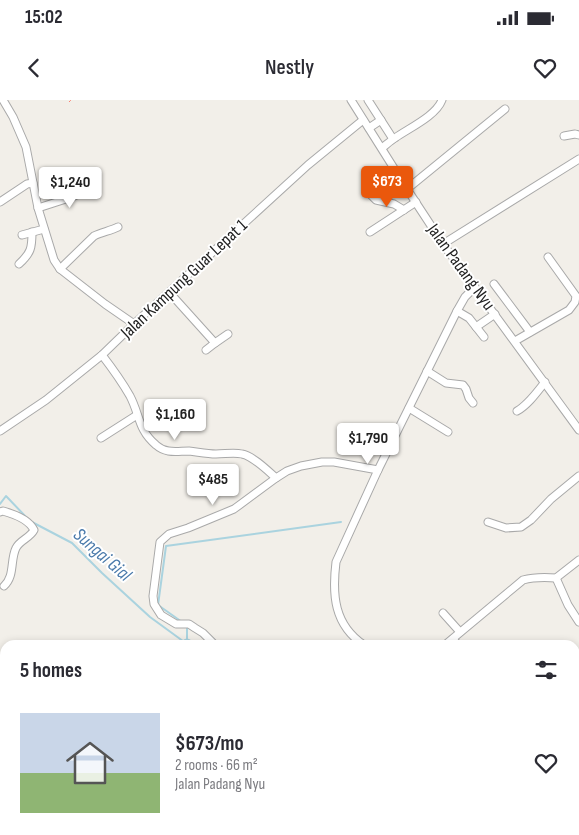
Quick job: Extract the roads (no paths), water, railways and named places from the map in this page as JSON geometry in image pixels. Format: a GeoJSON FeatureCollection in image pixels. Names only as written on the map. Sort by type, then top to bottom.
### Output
{"type":"FeatureCollection","features":[{"type":"Feature","properties":{"kind":"street"},"geometry":{"type":"LineString","coordinates":[[1,100],[13,117],[26,147],[38,208],[54,260],[60,268],[105,304],[134,324]]}},
{"type":"Feature","properties":{"kind":"street","name":"Jalan Padang Nyu"},"geometry":{"type":"LineString","coordinates":[[351,100],[443,244],[579,430]]}},
{"type":"Feature","properties":{"kind":"street"},"geometry":{"type":"LineString","coordinates":[[368,100],[394,139]]}},
{"type":"Feature","properties":{"kind":"street"},"geometry":{"type":"LineString","coordinates":[[382,148],[432,113],[442,100]]}},
{"type":"Feature","properties":{"kind":"street"},"geometry":{"type":"LineString","coordinates":[[407,189],[505,109]]}},
{"type":"Feature","properties":{"kind":"street","name":"Jalan Kampung Guar Lepat 1"},"geometry":{"type":"LineString","coordinates":[[0,431],[46,400],[102,355],[308,165],[363,120]]}},
{"type":"Feature","properties":{"kind":"street"},"geometry":{"type":"LineString","coordinates":[[369,128],[381,120]]}},
{"type":"Feature","properties":{"kind":"street"},"geometry":{"type":"LineString","coordinates":[[564,136],[579,135]]}},
{"type":"Feature","properties":{"kind":"street"},"geometry":{"type":"LineString","coordinates":[[443,244],[579,159]]}},
{"type":"Feature","properties":{"kind":"street"},"geometry":{"type":"LineString","coordinates":[[0,202],[33,182]]}},
{"type":"Feature","properties":{"kind":"street"},"geometry":{"type":"LineString","coordinates":[[38,208],[93,188]]}},
{"type":"Feature","properties":{"kind":"street"},"geometry":{"type":"LineString","coordinates":[[370,194],[376,200],[394,204],[404,210]]}},
{"type":"Feature","properties":{"kind":"street"},"geometry":{"type":"LineString","coordinates":[[370,232],[416,202]]}},
{"type":"Feature","properties":{"kind":"street"},"geometry":{"type":"LineString","coordinates":[[60,268],[94,236],[109,232],[118,227]]}},
{"type":"Feature","properties":{"kind":"street"},"geometry":{"type":"LineString","coordinates":[[22,235],[44,229]]}},
{"type":"Feature","properties":{"kind":"street"},"geometry":{"type":"LineString","coordinates":[[19,264],[30,252],[32,232]]}},
{"type":"Feature","properties":{"kind":"street"},"geometry":{"type":"LineString","coordinates":[[515,341],[569,310],[576,302],[576,296],[548,257]]}},
{"type":"Feature","properties":{"kind":"street"},"geometry":{"type":"LineString","coordinates":[[494,284],[530,332]]}},
{"type":"Feature","properties":{"kind":"street"},"geometry":{"type":"LineString","coordinates":[[359,640],[343,623],[338,613],[334,577],[336,562],[378,470],[457,311],[465,297],[475,287]]}},
{"type":"Feature","properties":{"kind":"street"},"geometry":{"type":"LineString","coordinates":[[169,292],[215,343]]}},
{"type":"Feature","properties":{"kind":"street"},"geometry":{"type":"LineString","coordinates":[[457,311],[470,318],[484,338]]}},
{"type":"Feature","properties":{"kind":"street"},"geometry":{"type":"LineString","coordinates":[[476,326],[495,314]]}},
{"type":"Feature","properties":{"kind":"street"},"geometry":{"type":"LineString","coordinates":[[206,350],[228,334]]}},
{"type":"Feature","properties":{"kind":"street"},"geometry":{"type":"LineString","coordinates":[[102,355],[129,395],[142,429],[158,447],[169,452],[189,451],[215,454],[244,454],[276,478]]}},
{"type":"Feature","properties":{"kind":"street"},"geometry":{"type":"LineString","coordinates":[[427,371],[448,383],[463,386],[473,403]]}},
{"type":"Feature","properties":{"kind":"street"},"geometry":{"type":"LineString","coordinates":[[517,411],[526,404],[545,382]]}},
{"type":"Feature","properties":{"kind":"street"},"geometry":{"type":"LineString","coordinates":[[409,408],[448,432]]}},
{"type":"Feature","properties":{"kind":"street"},"geometry":{"type":"LineString","coordinates":[[101,438],[137,415]]}},
{"type":"Feature","properties":{"kind":"street"},"geometry":{"type":"LineString","coordinates":[[210,640],[189,624],[176,624],[161,615],[154,604],[153,596],[160,542],[168,534],[234,509],[276,478],[287,471],[301,466],[334,462],[378,470]]}},
{"type":"Feature","properties":{"kind":"street"},"geometry":{"type":"LineString","coordinates":[[488,522],[506,528],[521,527],[579,476]]}},
{"type":"Feature","properties":{"kind":"street"},"geometry":{"type":"LineString","coordinates":[[0,512],[3,511],[17,516],[32,526],[34,530],[32,534],[16,547],[10,576],[4,586]]}},
{"type":"Feature","properties":{"kind":"street"},"geometry":{"type":"LineString","coordinates":[[452,639],[524,580],[543,577],[556,578],[579,561]]}},
{"type":"Feature","properties":{"kind":"street"},"geometry":{"type":"LineString","coordinates":[[556,578],[568,605],[579,622]]}},
{"type":"Feature","properties":{"kind":"street"},"geometry":{"type":"LineString","coordinates":[[443,613],[460,632]]}},
{"type":"Feature","properties":{"kind":"waterway","name":"Sungai Gial"},"geometry":{"type":"LineString","coordinates":[[0,504],[6,496],[27,518]]}},
{"type":"Feature","properties":{"kind":"waterway","name":"Sungai Gial"},"geometry":{"type":"LineString","coordinates":[[30,521],[72,543],[150,617],[182,640]]}},
{"type":"Feature","properties":{"kind":"waterway"},"geometry":{"type":"LineString","coordinates":[[182,622],[158,605],[166,546],[341,522]]}},
{"type":"Feature","properties":{"kind":"waterway"},"geometry":{"type":"LineString","coordinates":[[187,626],[187,640]]}}]}
